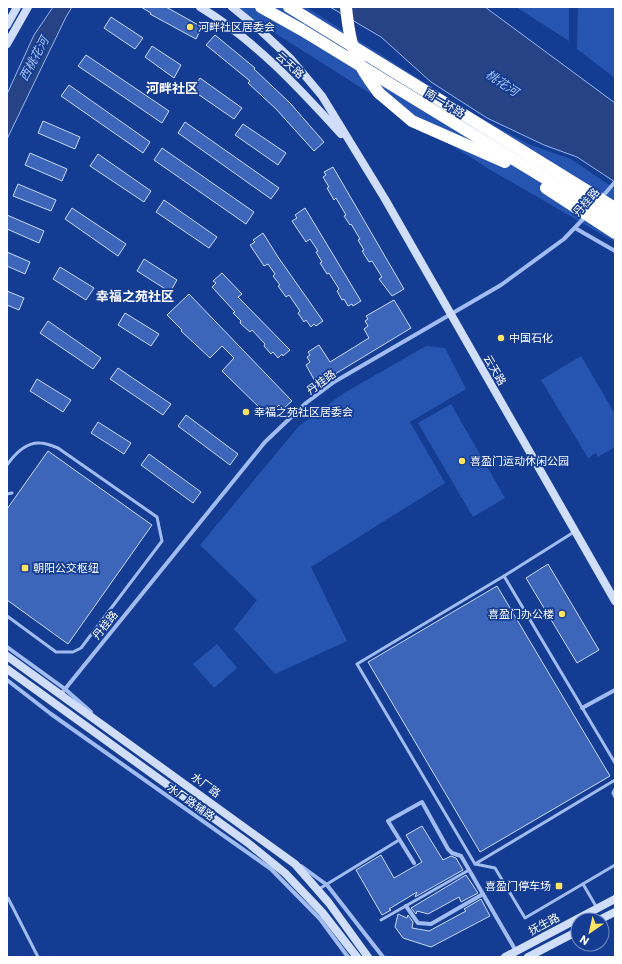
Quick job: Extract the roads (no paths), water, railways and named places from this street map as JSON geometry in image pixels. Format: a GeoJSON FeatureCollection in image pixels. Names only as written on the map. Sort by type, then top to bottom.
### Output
{"type":"FeatureCollection","features":[{"type":"Feature","properties":{"kind":"highway","name":"南一环路"},"geometry":{"type":"LineString","coordinates":[[261,7],[302,30],[615,221]]}},
{"type":"Feature","properties":{"kind":"highway","name":"南一环路"},"geometry":{"type":"LineString","coordinates":[[289,7],[615,208]]}},
{"type":"Feature","properties":{"kind":"highway"},"geometry":{"type":"LineString","coordinates":[[346,7],[353,52],[365,74],[379,93],[412,121],[506,163],[615,233]]}},
{"type":"Feature","properties":{"kind":"street"},"geometry":{"type":"LineString","coordinates":[[7,25],[17,7]]}},
{"type":"Feature","properties":{"kind":"street"},"geometry":{"type":"LineString","coordinates":[[7,44],[28,7]]}},
{"type":"Feature","properties":{"kind":"street","name":"云天路"},"geometry":{"type":"LineString","coordinates":[[200,7],[220,19],[291,79],[355,150]]}},
{"type":"Feature","properties":{"kind":"street","name":"云天路"},"geometry":{"type":"LineString","coordinates":[[232,7],[259,29],[291,59],[322,96],[451,314],[615,601]]}},
{"type":"Feature","properties":{"kind":"street","name":"丹桂路"},"geometry":{"type":"LineString","coordinates":[[63,692],[265,442],[306,403],[334,382],[501,285],[564,239],[615,182]]}},
{"type":"Feature","properties":{"kind":"street"},"geometry":{"type":"LineString","coordinates":[[575,228],[615,251]]}},
{"type":"Feature","properties":{"kind":"street"},"geometry":{"type":"LineString","coordinates":[[7,647],[63,692]]}},
{"type":"Feature","properties":{"kind":"street","name":"水厂路"},"geometry":{"type":"LineString","coordinates":[[7,656],[63,692],[115,734],[296,864],[318,890],[368,957]]}},
{"type":"Feature","properties":{"kind":"street","name":"水厂路"},"geometry":{"type":"LineString","coordinates":[[7,669],[248,843],[285,873],[322,912],[357,957]]}},
{"type":"Feature","properties":{"kind":"street","name":"水厂路辅路"},"geometry":{"type":"LineString","coordinates":[[7,680],[51,714],[271,869],[320,919],[348,957]]}},
{"type":"Feature","properties":{"kind":"street"},"geometry":{"type":"LineString","coordinates":[[582,708],[615,690]]}},
{"type":"Feature","properties":{"kind":"street","name":"水厂路辅路"},"geometry":{"type":"LineString","coordinates":[[154,762],[326,885],[383,957]]}},
{"type":"Feature","properties":{"kind":"street"},"geometry":{"type":"LineString","coordinates":[[414,863],[388,822],[422,802],[448,849],[452,853],[461,856],[516,951]]}},
{"type":"Feature","properties":{"kind":"street"},"geometry":{"type":"LineString","coordinates":[[406,906],[418,923],[430,924],[483,894]]}},
{"type":"Feature","properties":{"kind":"street","name":"抚生路"},"geometry":{"type":"LineString","coordinates":[[505,957],[615,899]]}},
{"type":"Feature","properties":{"kind":"street","name":"抚生路"},"geometry":{"type":"LineString","coordinates":[[528,957],[570,935]]}},
{"type":"Feature","properties":{"kind":"lane"},"geometry":{"type":"LineString","coordinates":[[7,466],[14,456],[25,447],[39,442],[58,448],[157,517],[162,542],[81,648],[74,652],[56,652],[7,616]]}},
{"type":"Feature","properties":{"kind":"lane"},"geometry":{"type":"LineString","coordinates":[[7,494],[12,493]]}},
{"type":"Feature","properties":{"kind":"lane"},"geometry":{"type":"LineString","coordinates":[[575,531],[504,576],[358,664],[475,864],[495,868],[525,918],[615,866]]}},
{"type":"Feature","properties":{"kind":"lane"},"geometry":{"type":"LineString","coordinates":[[504,576],[615,763]]}},
{"type":"Feature","properties":{"kind":"lane"},"geometry":{"type":"LineString","coordinates":[[475,864],[615,780]]}},
{"type":"Feature","properties":{"kind":"lane"},"geometry":{"type":"LineString","coordinates":[[615,789],[613,793],[615,797]]}},
{"type":"Feature","properties":{"kind":"lane"},"geometry":{"type":"LineString","coordinates":[[318,890],[400,840]]}},
{"type":"Feature","properties":{"kind":"lane"},"geometry":{"type":"LineString","coordinates":[[382,920],[469,870]]}},
{"type":"Feature","properties":{"kind":"lane"},"geometry":{"type":"LineString","coordinates":[[583,884],[597,908]]}},
{"type":"Feature","properties":{"kind":"lane"},"geometry":{"type":"LineString","coordinates":[[8,898],[38,957]]}},
{"type":"Feature","properties":{"kind":"water","name":"西桃花河"},"geometry":{"type":"Polygon","coordinates":[[[53,7],[72,7],[7,139],[7,94],[34,35],[53,7]]]}},
{"type":"Feature","properties":{"kind":"water","name":"桃花河"},"geometry":{"type":"Polygon","coordinates":[[[330,7],[485,7],[615,103],[615,182],[577,157],[544,145],[487,118],[431,82],[381,37],[330,7]]]}},
{"type":"Feature","properties":{"kind":"place","name":"河畔社区居委会"},"geometry":{"type":"Point","coordinates":[190,27]}},
{"type":"Feature","properties":{"kind":"place","name":"中国石化"},"geometry":{"type":"Point","coordinates":[501,338]}},
{"type":"Feature","properties":{"kind":"place","name":"幸福之苑社区居委会"},"geometry":{"type":"Point","coordinates":[246,412]}},
{"type":"Feature","properties":{"kind":"place","name":"喜盈门运动休闲公园"},"geometry":{"type":"Point","coordinates":[462,461]}},
{"type":"Feature","properties":{"kind":"place","name":"朝阳公交枢纽"},"geometry":{"type":"Point","coordinates":[25,568]}},
{"type":"Feature","properties":{"kind":"place","name":"喜盈门办公楼"},"geometry":{"type":"Point","coordinates":[562,614]}},
{"type":"Feature","properties":{"kind":"place","name":"喜盈门停车场"},"geometry":{"type":"Point","coordinates":[559,886]}},
{"type":"Feature","properties":{"kind":"district","name":"河畔社区"},"geometry":{"type":"Point","coordinates":[172,88]}},
{"type":"Feature","properties":{"kind":"district","name":"幸福之苑社区"},"geometry":{"type":"Point","coordinates":[135,296]}}]}
